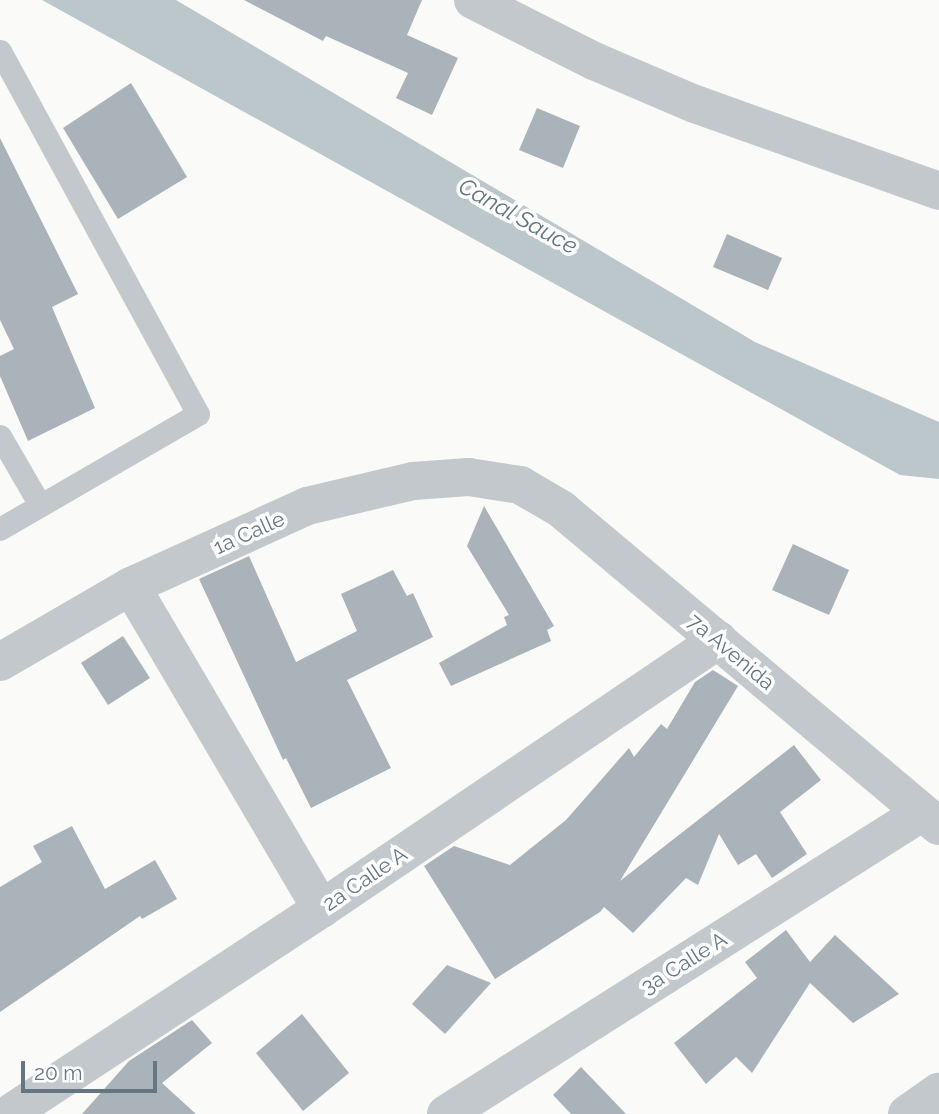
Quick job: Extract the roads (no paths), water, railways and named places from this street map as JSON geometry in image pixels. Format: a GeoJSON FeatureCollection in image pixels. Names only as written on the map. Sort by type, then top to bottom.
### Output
{"type":"FeatureCollection","features":[{"type":"Feature","properties":{"kind":"street"},"geometry":{"type":"LineString","coordinates":[[473,0],[594,61],[695,104],[808,141],[939,191]]}},
{"type":"Feature","properties":{"kind":"street","name":"1a Calle"},"geometry":{"type":"LineString","coordinates":[[0,662],[131,586],[307,506],[413,481],[470,477],[520,485]]}},
{"type":"Feature","properties":{"kind":"street","name":"7a Avenida"},"geometry":{"type":"LineString","coordinates":[[520,485],[561,509],[930,819]]}},
{"type":"Feature","properties":{"kind":"street"},"geometry":{"type":"LineString","coordinates":[[131,586],[321,909]]}},
{"type":"Feature","properties":{"kind":"street","name":"2a Calle A"},"geometry":{"type":"LineString","coordinates":[[9,1114],[321,909],[718,640]]}},
{"type":"Feature","properties":{"kind":"street","name":"3a Calle A"},"geometry":{"type":"LineString","coordinates":[[446,1114],[930,819]]}},
{"type":"Feature","properties":{"kind":"street"},"geometry":{"type":"LineString","coordinates":[[907,1114],[939,1092]]}},
{"type":"Feature","properties":{"kind":"lane"},"geometry":{"type":"LineString","coordinates":[[0,51],[198,414],[0,529]]}},
{"type":"Feature","properties":{"kind":"lane"},"geometry":{"type":"LineString","coordinates":[[0,436],[40,505]]}},
{"type":"Feature","properties":{"kind":"water","name":"Canal Sauce"},"geometry":{"type":"Polygon","coordinates":[[[42,0],[176,0],[755,342],[939,422],[939,479],[900,475],[42,0]]]}}]}
